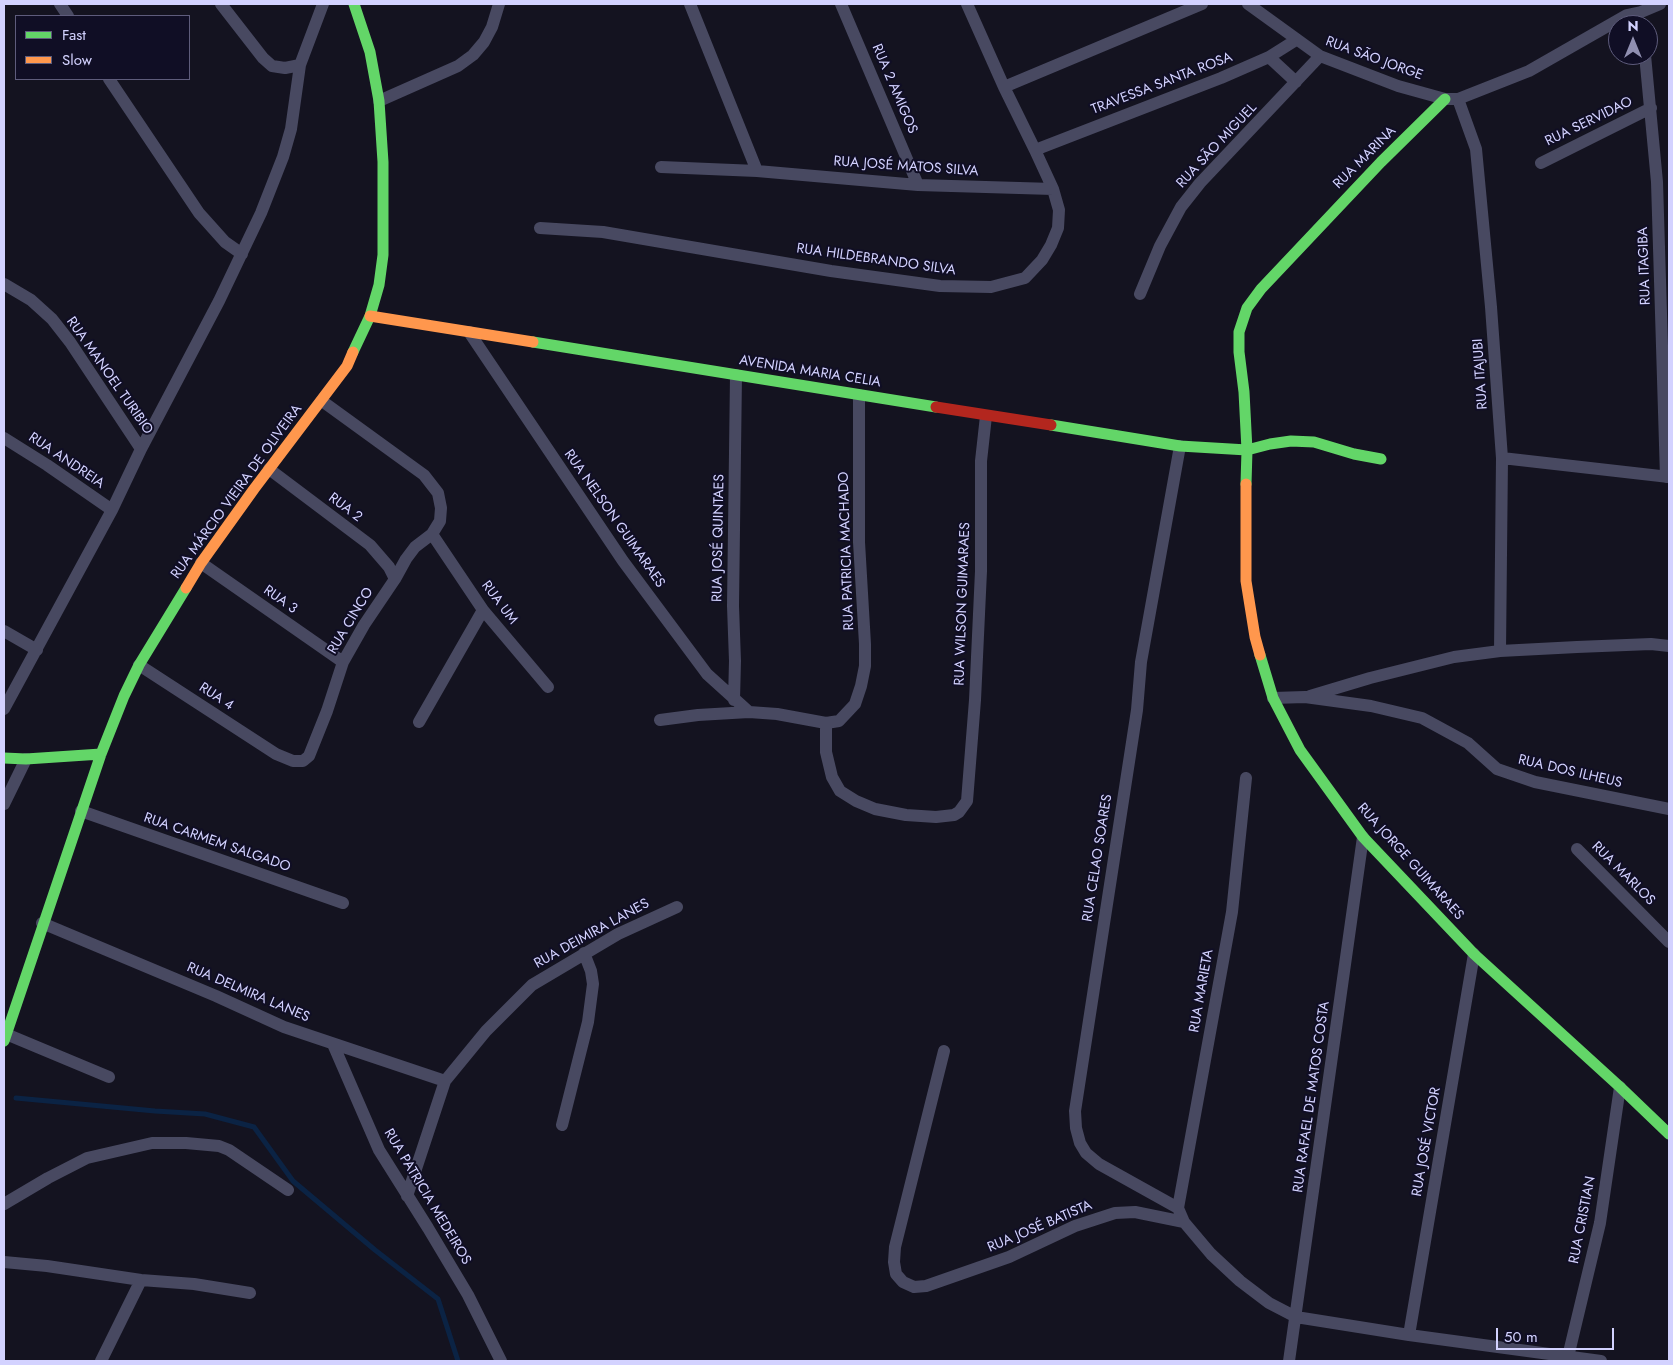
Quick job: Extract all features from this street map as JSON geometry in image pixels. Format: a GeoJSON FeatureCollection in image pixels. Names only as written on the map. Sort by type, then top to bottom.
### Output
{"type":"FeatureCollection","features":[{"type":"Feature","properties":{"kind":"street"},"geometry":{"type":"LineString","coordinates":[[60,4],[67,15]]}},
{"type":"Feature","properties":{"kind":"street"},"geometry":{"type":"LineString","coordinates":[[221,4],[263,58],[272,66],[286,68],[300,65]]}},
{"type":"Feature","properties":{"kind":"street"},"geometry":{"type":"LineString","coordinates":[[4,710],[112,510],[261,213],[288,138],[295,106],[300,65],[323,4]]}},
{"type":"Feature","properties":{"kind":"street","name":"RUA MÁRCIO VIEIRA DE OLIVEIRA"},"geometry":{"type":"LineString","coordinates":[[5,1038],[42,923],[101,754],[124,696],[139,665],[201,563],[347,366],[370,316],[379,285],[383,255],[383,162],[379,101],[370,52],[354,4]]}},
{"type":"Feature","properties":{"kind":"street"},"geometry":{"type":"LineString","coordinates":[[379,101],[458,66],[472,55],[484,42],[492,26],[499,4]]}},
{"type":"Feature","properties":{"kind":"street"},"geometry":{"type":"LineString","coordinates":[[690,4],[757,171]]}},
{"type":"Feature","properties":{"kind":"street","name":"RUA 2 AMIGOS"},"geometry":{"type":"LineString","coordinates":[[841,4],[918,185]]}},
{"type":"Feature","properties":{"kind":"street","name":"RUA HILDEBRANDO SILVA"},"geometry":{"type":"LineString","coordinates":[[540,228],[603,232],[831,271],[931,285],[991,287],[1025,278],[1042,260],[1051,245],[1058,228],[1059,210],[1053,190],[967,4]]}},
{"type":"Feature","properties":{"kind":"street"},"geometry":{"type":"LineString","coordinates":[[1004,87],[1202,4]]}},
{"type":"Feature","properties":{"kind":"street","name":"RUA SÃO JORGE"},"geometry":{"type":"LineString","coordinates":[[1248,4],[1320,56],[1398,86],[1445,99]]}},
{"type":"Feature","properties":{"kind":"street"},"geometry":{"type":"LineString","coordinates":[[1445,99],[1458,99],[1529,71],[1626,9],[1641,12],[1660,4]]}},
{"type":"Feature","properties":{"kind":"street","name":"TRAVESSA SANTA ROSA"},"geometry":{"type":"LineString","coordinates":[[1035,150],[1221,78],[1269,57],[1296,40]]}},
{"type":"Feature","properties":{"kind":"street","name":"RUA SÃO MIGUEL"},"geometry":{"type":"LineString","coordinates":[[1140,294],[1160,246],[1181,207],[1200,183],[1320,56]]}},
{"type":"Feature","properties":{"kind":"street"},"geometry":{"type":"LineString","coordinates":[[1269,57],[1296,82]]}},
{"type":"Feature","properties":{"kind":"street","name":"RUA ITAGIBA"},"geometry":{"type":"LineString","coordinates":[[1646,65],[1651,108],[1660,246],[1668,477]]}},
{"type":"Feature","properties":{"kind":"street"},"geometry":{"type":"LineString","coordinates":[[110,80],[199,213],[225,242],[242,254]]}},
{"type":"Feature","properties":{"kind":"street","name":"RUA MARINA"},"geometry":{"type":"LineString","coordinates":[[1247,450],[1244,392],[1239,352],[1240,332],[1247,308],[1261,288],[1381,162],[1445,99]]}},
{"type":"Feature","properties":{"kind":"street","name":"RUA ITAJUBI"},"geometry":{"type":"LineString","coordinates":[[1458,99],[1476,149],[1479,163],[1502,458],[1500,651]]}},
{"type":"Feature","properties":{"kind":"street","name":"RUA SERVIDAO"},"geometry":{"type":"LineString","coordinates":[[1541,163],[1651,108]]}},
{"type":"Feature","properties":{"kind":"street","name":"RUA JOSÉ MATOS SILVA"},"geometry":{"type":"LineString","coordinates":[[661,167],[757,171],[918,185],[1053,190]]}},
{"type":"Feature","properties":{"kind":"street","name":"RUA MANOEL TURIBIO"},"geometry":{"type":"LineString","coordinates":[[4,284],[31,300],[52,319],[70,342],[141,449]]}},
{"type":"Feature","properties":{"kind":"street","name":"AVENIDA MARIA CELIA"},"geometry":{"type":"LineString","coordinates":[[370,316],[1180,446],[1247,450],[1291,441],[1314,442],[1354,454],[1381,459]]}},
{"type":"Feature","properties":{"kind":"street","name":"RUA NELSON GUIMARAES"},"geometry":{"type":"LineString","coordinates":[[469,332],[623,561],[707,674],[749,712]]}},
{"type":"Feature","properties":{"kind":"street","name":"RUA JOSÉ QUINTAES"},"geometry":{"type":"LineString","coordinates":[[734,700],[733,596],[736,375]]}},
{"type":"Feature","properties":{"kind":"street","name":"RUA PATRICIA MACHADO"},"geometry":{"type":"LineString","coordinates":[[826,723],[839,721],[855,704],[865,666],[859,542],[859,395]]}},
{"type":"Feature","properties":{"kind":"street","name":"RUA CINCO"},"geometry":{"type":"LineString","coordinates":[[276,754],[293,761],[303,761],[309,756],[327,711],[343,662],[406,559],[415,547],[432,534],[440,521],[441,508],[438,493],[424,475],[322,401]]}},
{"type":"Feature","properties":{"kind":"street","name":"RUA WILSON GUIMARAES"},"geometry":{"type":"LineString","coordinates":[[826,723],[826,752],[832,777],[840,792],[856,801],[875,809],[906,815],[936,817],[954,815],[959,812],[967,801],[969,793],[981,571],[980,461],[986,416]]}},
{"type":"Feature","properties":{"kind":"street","name":"RUA ANDREIA"},"geometry":{"type":"LineString","coordinates":[[4,438],[112,510]]}},
{"type":"Feature","properties":{"kind":"street","name":"RUA CELAO SOARES"},"geometry":{"type":"LineString","coordinates":[[1178,1208],[1099,1164],[1086,1153],[1080,1143],[1076,1128],[1075,1111],[1137,710],[1141,662],[1180,446]]}},
{"type":"Feature","properties":{"kind":"street","name":"RUA JORGE GUIMARAES"},"geometry":{"type":"LineString","coordinates":[[1247,450],[1246,581],[1255,637],[1273,698],[1300,750],[1363,837],[1474,954],[1669,1134]]}},
{"type":"Feature","properties":{"kind":"street"},"geometry":{"type":"LineString","coordinates":[[1502,458],[1668,477]]}},
{"type":"Feature","properties":{"kind":"street","name":"RUA 2"},"geometry":{"type":"LineString","coordinates":[[269,469],[370,545],[389,567],[395,579]]}},
{"type":"Feature","properties":{"kind":"street","name":"RUA UM"},"geometry":{"type":"LineString","coordinates":[[432,534],[483,610],[548,687]]}},
{"type":"Feature","properties":{"kind":"street","name":"RUA 3"},"geometry":{"type":"LineString","coordinates":[[201,563],[343,662]]}},
{"type":"Feature","properties":{"kind":"street"},"geometry":{"type":"LineString","coordinates":[[419,722],[483,610]]}},
{"type":"Feature","properties":{"kind":"street"},"geometry":{"type":"LineString","coordinates":[[4,631],[37,650]]}},
{"type":"Feature","properties":{"kind":"street"},"geometry":{"type":"LineString","coordinates":[[1305,697],[1454,656],[1500,651],[1651,644],[1669,646]]}},
{"type":"Feature","properties":{"kind":"street","name":"RUA 4"},"geometry":{"type":"LineString","coordinates":[[139,665],[276,754]]}},
{"type":"Feature","properties":{"kind":"street","name":"RUA DOS ILHEUS"},"geometry":{"type":"LineString","coordinates":[[1273,698],[1305,697],[1371,706],[1422,718],[1468,743],[1497,769],[1535,782],[1669,809]]}},
{"type":"Feature","properties":{"kind":"street"},"geometry":{"type":"LineString","coordinates":[[660,720],[698,715],[749,712],[777,714],[826,723]]}},
{"type":"Feature","properties":{"kind":"street"},"geometry":{"type":"LineString","coordinates":[[4,758],[26,759],[101,754]]}},
{"type":"Feature","properties":{"kind":"street"},"geometry":{"type":"LineString","coordinates":[[4,804],[26,759]]}},
{"type":"Feature","properties":{"kind":"street","name":"RUA MARIETA"},"geometry":{"type":"LineString","coordinates":[[1178,1208],[1232,912],[1246,778]]}},
{"type":"Feature","properties":{"kind":"street","name":"RUA CARMEM SALGADO"},"geometry":{"type":"LineString","coordinates":[[82,811],[343,903]]}},
{"type":"Feature","properties":{"kind":"street","name":"RUA RAFAEL DE MATOS COSTA"},"geometry":{"type":"LineString","coordinates":[[1289,1361],[1363,837]]}},
{"type":"Feature","properties":{"kind":"street","name":"RUA MARLOS"},"geometry":{"type":"LineString","coordinates":[[1577,849],[1669,942]]}},
{"type":"Feature","properties":{"kind":"street","name":"RUA DEIMIRA LANES"},"geometry":{"type":"LineString","coordinates":[[407,1196],[445,1081],[486,1031],[532,985],[618,934],[677,907]]}},
{"type":"Feature","properties":{"kind":"street","name":"RUA DELMIRA LANES"},"geometry":{"type":"LineString","coordinates":[[42,923],[216,996],[284,1027],[445,1081]]}},
{"type":"Feature","properties":{"kind":"street"},"geometry":{"type":"LineString","coordinates":[[562,1126],[588,1022],[593,984],[591,971],[584,953]]}},
{"type":"Feature","properties":{"kind":"street","name":"RUA JOSÉ VICTOR"},"geometry":{"type":"LineString","coordinates":[[1408,1335],[1474,954]]}},
{"type":"Feature","properties":{"kind":"street"},"geometry":{"type":"LineString","coordinates":[[5,1038],[109,1077]]}},
{"type":"Feature","properties":{"kind":"street","name":"RUA PATRICIA MEDEIROS"},"geometry":{"type":"LineString","coordinates":[[333,1044],[379,1150],[468,1295],[501,1361]]}},
{"type":"Feature","properties":{"kind":"street","name":"RUA JOSÉ BATISTA"},"geometry":{"type":"LineString","coordinates":[[944,1051],[895,1247],[894,1262],[896,1274],[903,1282],[914,1287],[926,1286],[954,1278],[1009,1257],[1075,1226],[1115,1213],[1135,1212],[1184,1222]]}},
{"type":"Feature","properties":{"kind":"street","name":"RUA CRISTIAN"},"geometry":{"type":"LineString","coordinates":[[1568,1359],[1600,1223],[1620,1087]]}},
{"type":"Feature","properties":{"kind":"street"},"geometry":{"type":"LineString","coordinates":[[4,1204],[86,1158],[152,1143],[193,1143],[219,1146],[229,1150],[288,1190]]}},
{"type":"Feature","properties":{"kind":"street"},"geometry":{"type":"LineString","coordinates":[[1178,1208],[1184,1222],[1210,1254],[1240,1281],[1269,1303],[1296,1317],[1568,1359],[1601,1361]]}},
{"type":"Feature","properties":{"kind":"street"},"geometry":{"type":"LineString","coordinates":[[4,1262],[47,1266],[141,1280],[194,1284],[250,1293]]}},
{"type":"Feature","properties":{"kind":"street"},"geometry":{"type":"LineString","coordinates":[[101,1361],[141,1280]]}},
{"type":"Feature","properties":{"kind":"waterway"},"geometry":{"type":"LineString","coordinates":[[16,1098],[205,1114],[254,1127],[293,1181],[375,1250],[438,1299],[458,1361]]}},
{"type":"Feature","properties":{"kind":"traffic: fast"},"geometry":{"type":"LineString","coordinates":[[353,352],[370,316],[379,285],[383,255],[383,162],[379,101],[370,52],[354,4]]}},
{"type":"Feature","properties":{"kind":"traffic: fast"},"geometry":{"type":"LineString","coordinates":[[1246,484],[1247,450],[1239,332],[1247,308],[1261,289],[1381,162],[1445,99]]}},
{"type":"Feature","properties":{"kind":"traffic: fast"},"geometry":{"type":"LineString","coordinates":[[533,342],[936,407]]}},
{"type":"Feature","properties":{"kind":"traffic: fast"},"geometry":{"type":"LineString","coordinates":[[1051,425],[1180,446],[1247,450],[1291,441],[1314,442],[1354,454],[1381,459]]}},
{"type":"Feature","properties":{"kind":"traffic: fast"},"geometry":{"type":"LineString","coordinates":[[4,1041],[101,754],[124,696],[139,665],[186,588]]}},
{"type":"Feature","properties":{"kind":"traffic: fast"},"geometry":{"type":"LineString","coordinates":[[1260,655],[1273,698],[1300,750],[1363,837],[1474,954],[1669,1134]]}},
{"type":"Feature","properties":{"kind":"traffic: fast"},"geometry":{"type":"LineString","coordinates":[[4,758],[26,759],[101,754]]}},
{"type":"Feature","properties":{"kind":"traffic: slow"},"geometry":{"type":"LineString","coordinates":[[370,316],[533,342]]}},
{"type":"Feature","properties":{"kind":"traffic: slow"},"geometry":{"type":"LineString","coordinates":[[186,588],[201,563],[254,489],[347,366],[353,352]]}},
{"type":"Feature","properties":{"kind":"traffic: slow"},"geometry":{"type":"LineString","coordinates":[[1246,484],[1246,581],[1255,637],[1260,655]]}},
{"type":"Feature","properties":{"kind":"traffic: jam"},"geometry":{"type":"LineString","coordinates":[[936,407],[1051,425]]}}]}
